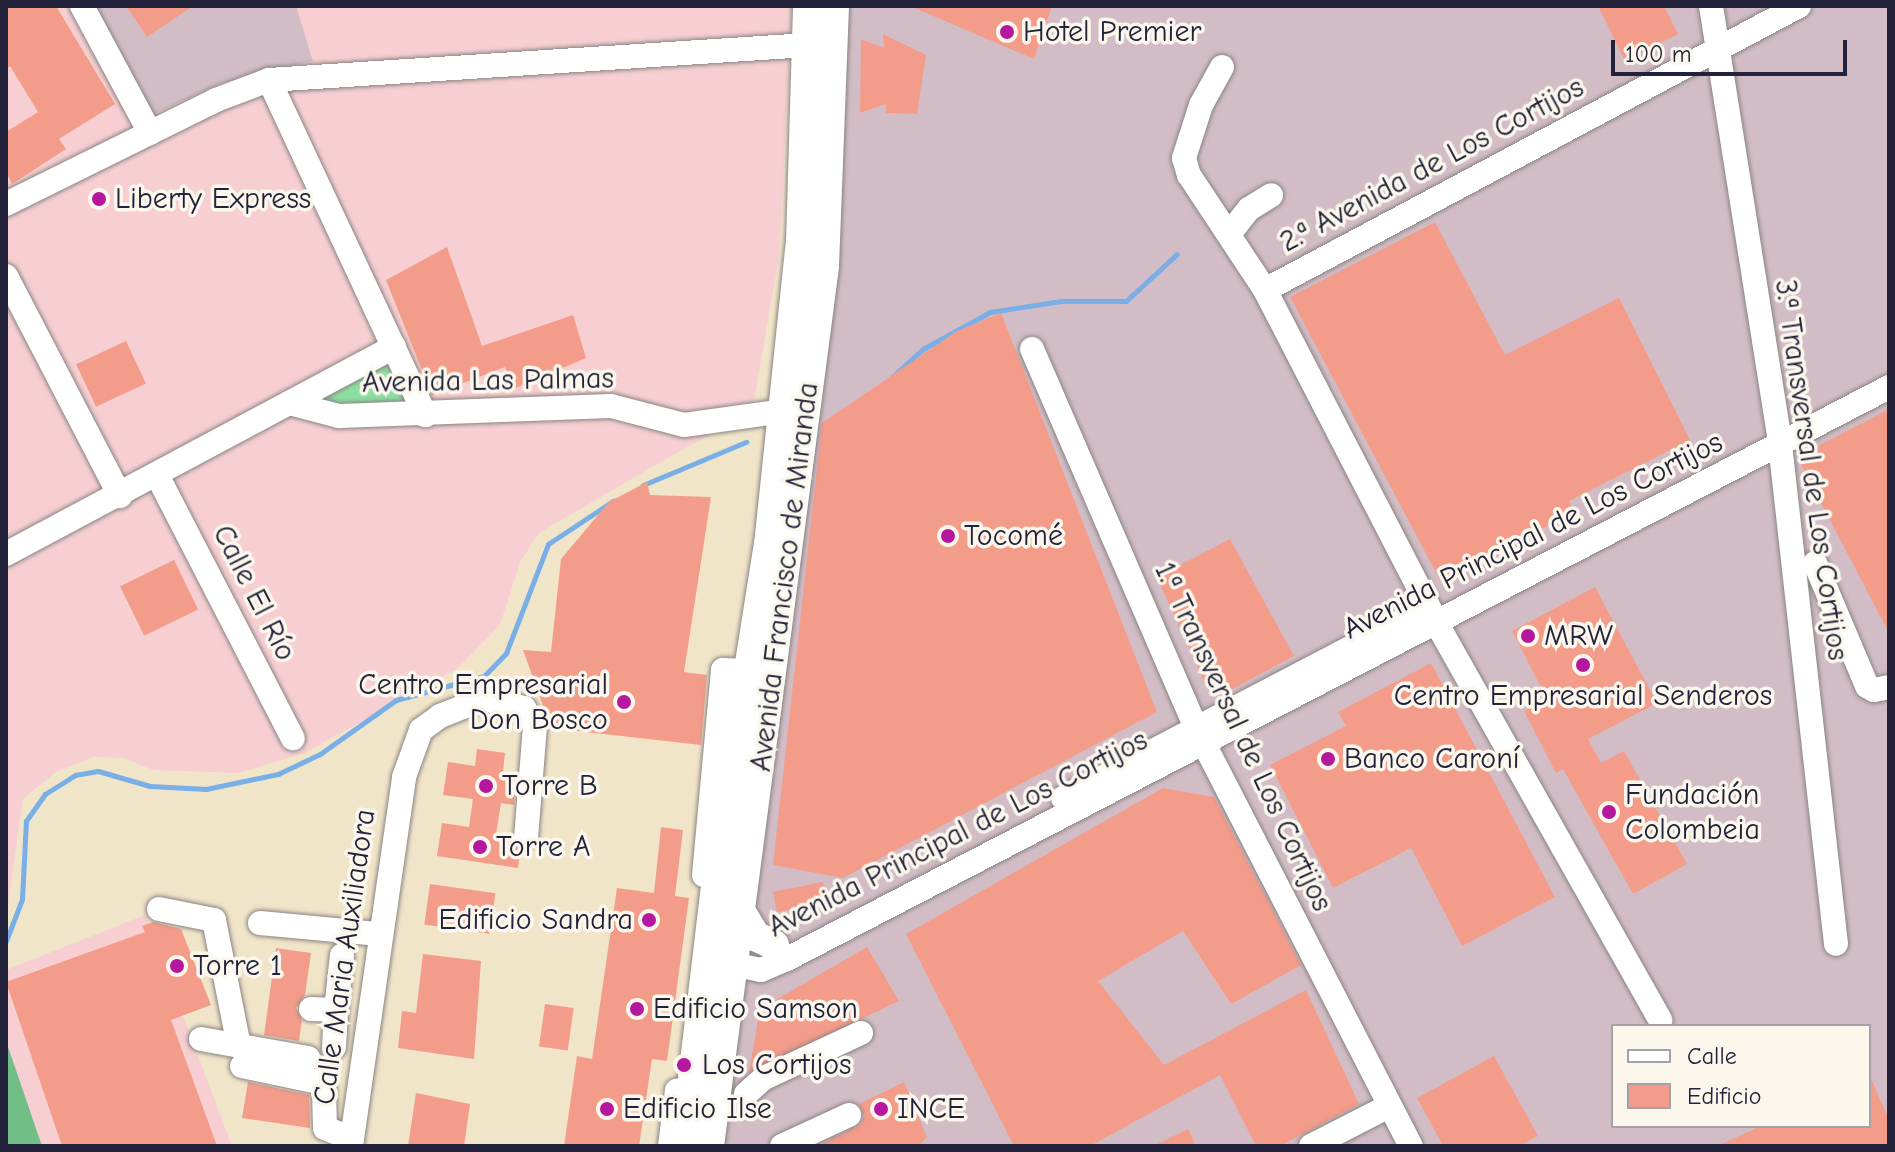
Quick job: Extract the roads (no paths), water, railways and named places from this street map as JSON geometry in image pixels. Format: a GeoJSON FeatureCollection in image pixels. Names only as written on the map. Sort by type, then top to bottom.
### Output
{"type":"FeatureCollection","features":[{"type":"Feature","properties":{"kind":"main road","name":"Avenida Francisco de Miranda"},"geometry":{"type":"LineString","coordinates":[[717,889],[824,266],[820,44],[808,6]]}},
{"type":"Feature","properties":{"kind":"main road","name":"Avenida Francisco de Miranda"},"geometry":{"type":"LineString","coordinates":[[709,1146],[728,959],[717,889],[783,411],[820,44],[834,6]]}},
{"type":"Feature","properties":{"kind":"main road"},"geometry":{"type":"LineString","coordinates":[[717,889],[755,936],[774,945]]}},
{"type":"Feature","properties":{"kind":"main road","name":"Avenida Francisco de Miranda"},"geometry":{"type":"LineString","coordinates":[[685,1146],[685,1090],[728,959]]}},
{"type":"Feature","properties":{"kind":"street"},"geometry":{"type":"LineString","coordinates":[[82,6],[150,133]]}},
{"type":"Feature","properties":{"kind":"street","name":"3.ª Transversal de Los Cortijos"},"geometry":{"type":"LineString","coordinates":[[1711,6],[1714,51],[1776,441],[1836,944]]}},
{"type":"Feature","properties":{"kind":"street"},"geometry":{"type":"LineString","coordinates":[[1714,51],[1725,6]]}},
{"type":"Feature","properties":{"kind":"street","name":"2.ª Avenida de Los Cortijos"},"geometry":{"type":"LineString","coordinates":[[1265,290],[1799,6]]}},
{"type":"Feature","properties":{"kind":"street"},"geometry":{"type":"LineString","coordinates":[[6,204],[216,100],[269,80],[820,44]]}},
{"type":"Feature","properties":{"kind":"street"},"geometry":{"type":"LineString","coordinates":[[1222,67],[1201,105],[1184,158],[1189,175],[1265,290],[1433,614],[1660,1020]]}},
{"type":"Feature","properties":{"kind":"street"},"geometry":{"type":"LineString","coordinates":[[269,80],[425,415]]}},
{"type":"Feature","properties":{"kind":"street"},"geometry":{"type":"LineString","coordinates":[[1230,233],[1249,209],[1271,195]]}},
{"type":"Feature","properties":{"kind":"street"},"geometry":{"type":"LineString","coordinates":[[6,276],[120,496]]}},
{"type":"Feature","properties":{"kind":"street","name":"Avenida Las Palmas"},"geometry":{"type":"LineString","coordinates":[[6,554],[158,477],[394,347]]}},
{"type":"Feature","properties":{"kind":"street","name":"1.ª Transversal de Los Cortijos"},"geometry":{"type":"LineString","coordinates":[[1032,349],[1201,736],[1411,1146]]}},
{"type":"Feature","properties":{"kind":"street","name":"Avenida Principal de Los Cortijos"},"geometry":{"type":"LineString","coordinates":[[1776,441],[1889,376]]}},
{"type":"Feature","properties":{"kind":"street","name":"Avenida Principal de Los Cortijos"},"geometry":{"type":"LineString","coordinates":[[728,959],[761,970],[787,959],[1433,614],[1889,387]]}},
{"type":"Feature","properties":{"kind":"street","name":"Avenida Las Palmas"},"geometry":{"type":"LineString","coordinates":[[289,403],[339,416],[611,406],[684,425],[783,411]]}},
{"type":"Feature","properties":{"kind":"street","name":"Calle El Río"},"geometry":{"type":"LineString","coordinates":[[158,477],[293,738]]}},
{"type":"Feature","properties":{"kind":"street"},"geometry":{"type":"LineString","coordinates":[[1815,563],[1867,686],[1874,690],[1889,687]]}},
{"type":"Feature","properties":{"kind":"street","name":"Calle Maria Auxiliadora"},"geometry":{"type":"LineString","coordinates":[[351,1142],[404,777],[416,738],[440,716],[483,699],[515,702],[535,726],[526,837]]}},
{"type":"Feature","properties":{"kind":"street","name":"Avenida Principal de Los Cortijos"},"geometry":{"type":"LineString","coordinates":[[728,959],[825,925],[1201,736]]}},
{"type":"Feature","properties":{"kind":"street","name":"Avenida Francisco de Miranda"},"geometry":{"type":"LineString","coordinates":[[670,1146],[685,1090],[690,994],[717,889]]}},
{"type":"Feature","properties":{"kind":"street"},"geometry":{"type":"LineString","coordinates":[[159,909],[214,920],[241,1056]]}},
{"type":"Feature","properties":{"kind":"street"},"geometry":{"type":"LineString","coordinates":[[260,923],[379,934]]}},
{"type":"Feature","properties":{"kind":"street"},"geometry":{"type":"LineString","coordinates":[[334,1047],[342,955]]}},
{"type":"Feature","properties":{"kind":"street"},"geometry":{"type":"LineString","coordinates":[[690,994],[728,959]]}},
{"type":"Feature","properties":{"kind":"street"},"geometry":{"type":"LineString","coordinates":[[311,1009],[336,1010]]}},
{"type":"Feature","properties":{"kind":"street"},"geometry":{"type":"LineString","coordinates":[[746,1094],[764,1078],[861,1033]]}},
{"type":"Feature","properties":{"kind":"street"},"geometry":{"type":"LineString","coordinates":[[201,1039],[318,1082],[324,1088],[325,1128],[351,1142]]}},
{"type":"Feature","properties":{"kind":"street"},"geometry":{"type":"LineString","coordinates":[[241,1056],[308,1058]]}},
{"type":"Feature","properties":{"kind":"street"},"geometry":{"type":"LineString","coordinates":[[1311,1146],[1389,1106]]}},
{"type":"Feature","properties":{"kind":"street"},"geometry":{"type":"LineString","coordinates":[[782,1146],[849,1115]]}},
{"type":"Feature","properties":{"kind":"waterway"},"geometry":{"type":"LineString","coordinates":[[892,377],[923,349],[990,312],[1061,301],[1126,301],[1177,254]]}},
{"type":"Feature","properties":{"kind":"waterway"},"geometry":{"type":"LineString","coordinates":[[643,485],[746,442]]}},
{"type":"Feature","properties":{"kind":"waterway"},"geometry":{"type":"LineString","coordinates":[[6,941],[22,899],[26,821],[45,794],[75,775],[98,771],[150,786],[206,789],[278,774],[320,754],[396,700],[484,676],[506,653],[548,544],[613,501]]}},
{"type":"Feature","properties":{"kind":"place","name":"Hotel Premier"},"geometry":{"type":"Point","coordinates":[1007,32]}},
{"type":"Feature","properties":{"kind":"place","name":"Liberty Express"},"geometry":{"type":"Point","coordinates":[99,199]}},
{"type":"Feature","properties":{"kind":"place","name":"Tocomé"},"geometry":{"type":"Point","coordinates":[948,536]}},
{"type":"Feature","properties":{"kind":"place","name":"MRW"},"geometry":{"type":"Point","coordinates":[1528,636]}},
{"type":"Feature","properties":{"kind":"place","name":"Centro Empresarial Senderos"},"geometry":{"type":"Point","coordinates":[1583,665]}},
{"type":"Feature","properties":{"kind":"place","name":"Centro Empresarial Don Bosco"},"geometry":{"type":"Point","coordinates":[624,702]}},
{"type":"Feature","properties":{"kind":"place","name":"Banco Caroní"},"geometry":{"type":"Point","coordinates":[1328,759]}},
{"type":"Feature","properties":{"kind":"place","name":"Torre B"},"geometry":{"type":"Point","coordinates":[486,786]}},
{"type":"Feature","properties":{"kind":"place","name":"Fundación Colombeia"},"geometry":{"type":"Point","coordinates":[1609,812]}},
{"type":"Feature","properties":{"kind":"place","name":"Torre A"},"geometry":{"type":"Point","coordinates":[480,847]}},
{"type":"Feature","properties":{"kind":"place","name":"Edificio Sandra"},"geometry":{"type":"Point","coordinates":[649,920]}},
{"type":"Feature","properties":{"kind":"place","name":"Torre 1"},"geometry":{"type":"Point","coordinates":[177,966]}},
{"type":"Feature","properties":{"kind":"place","name":"Edificio Samson"},"geometry":{"type":"Point","coordinates":[637,1009]}},
{"type":"Feature","properties":{"kind":"place","name":"Los Cortijos"},"geometry":{"type":"Point","coordinates":[684,1065]}},
{"type":"Feature","properties":{"kind":"place","name":"Edificio Ilse"},"geometry":{"type":"Point","coordinates":[607,1109]}},
{"type":"Feature","properties":{"kind":"place","name":"INCE"},"geometry":{"type":"Point","coordinates":[881,1109]}}]}
